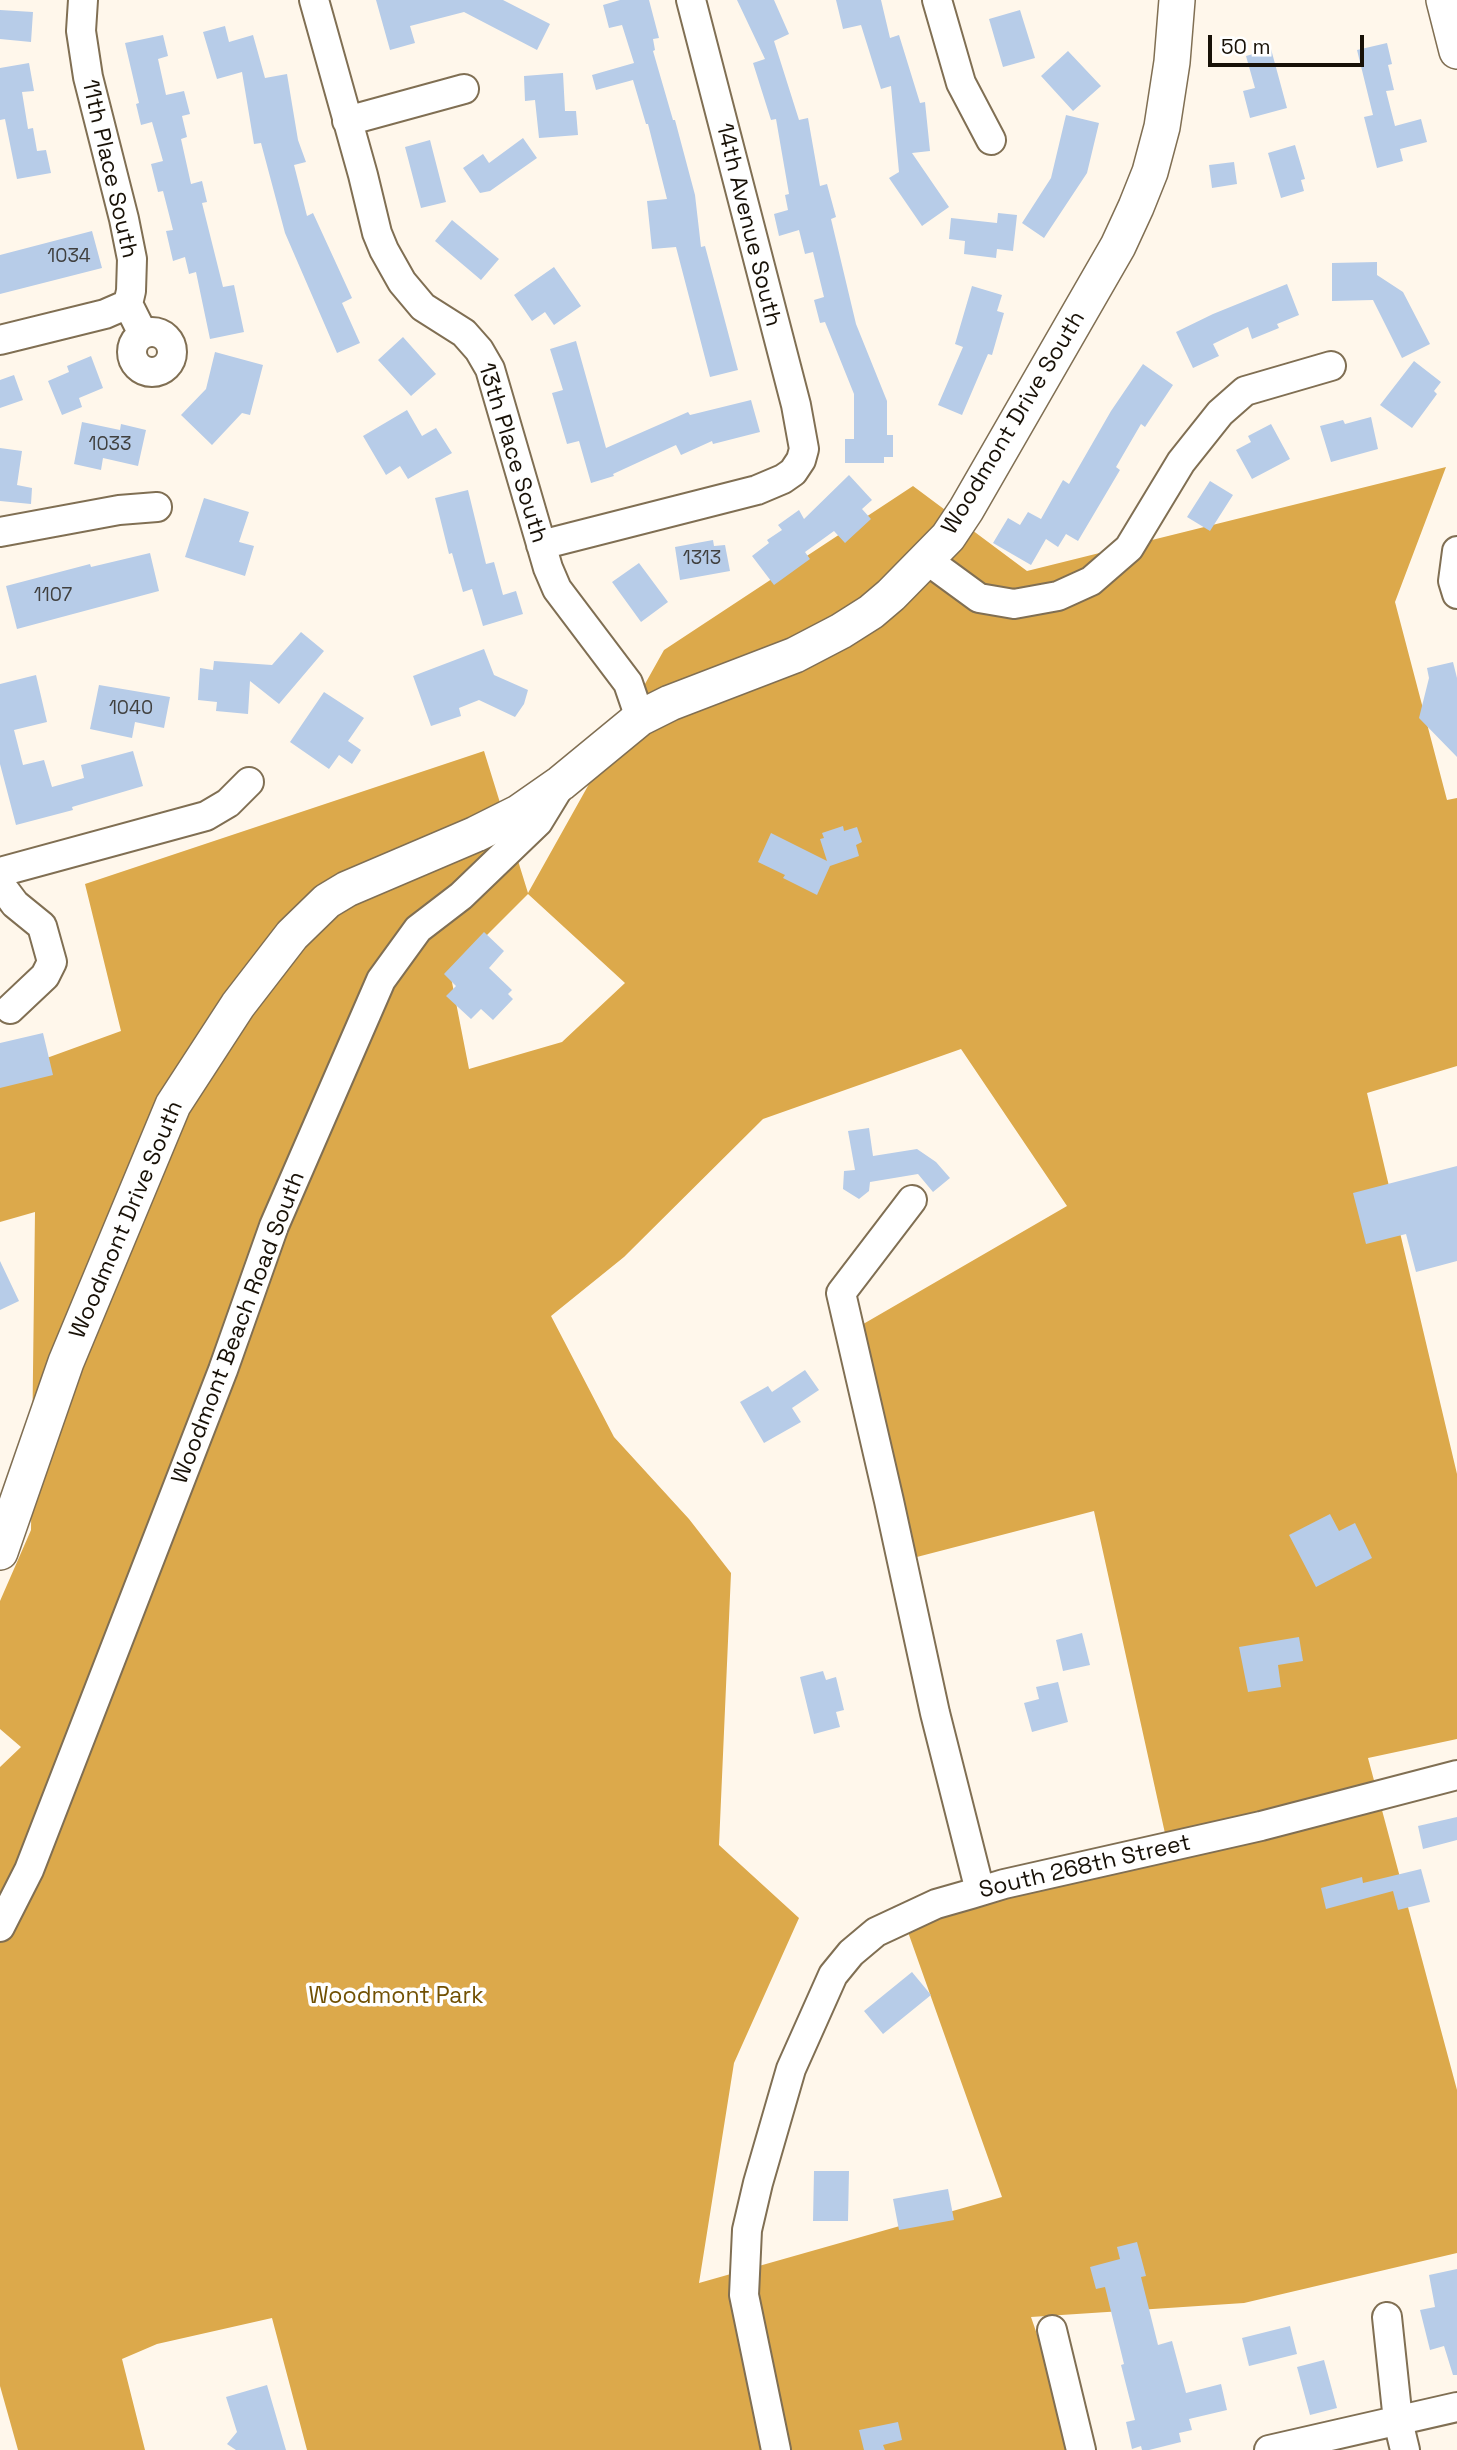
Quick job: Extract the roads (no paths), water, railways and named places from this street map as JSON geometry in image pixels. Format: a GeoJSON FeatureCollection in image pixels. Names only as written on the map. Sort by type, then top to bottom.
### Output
{"type":"FeatureCollection","features":[{"type":"Feature","properties":{"kind":"main road","name":"Woodmont Drive South"},"geometry":{"type":"LineString","coordinates":[[0,1552],[66,1362],[173,1105],[238,1005],[292,935],[327,901],[347,889],[507,818],[561,783],[640,718],[670,703],[795,655],[841,631],[871,612],[948,537],[1118,246],[1136,208],[1163,127],[1177,0]]}},
{"type":"Feature","properties":{"kind":"main road"},"geometry":{"type":"LineString","coordinates":[[1444,0],[1457,51]]}},
{"type":"Feature","properties":{"kind":"street","name":"11th Place South"},"geometry":{"type":"LineString","coordinates":[[83,0],[81,31],[88,77],[132,259],[128,304]]}},
{"type":"Feature","properties":{"kind":"street","name":"13th Place South"},"geometry":{"type":"LineString","coordinates":[[314,0],[377,233],[393,268],[423,307],[464,333],[479,350],[490,369],[541,545],[558,589],[628,683],[640,718]]}},
{"type":"Feature","properties":{"kind":"street","name":"14th Avenue South"},"geometry":{"type":"LineString","coordinates":[[541,545],[771,485],[793,472],[802,460],[804,449],[796,405],[691,0]]}},
{"type":"Feature","properties":{"kind":"street"},"geometry":{"type":"LineString","coordinates":[[937,0],[961,83],[991,140]]}},
{"type":"Feature","properties":{"kind":"street"},"geometry":{"type":"LineString","coordinates":[[346,121],[464,89]]}},
{"type":"Feature","properties":{"kind":"street"},"geometry":{"type":"LineString","coordinates":[[0,340],[105,314],[128,304],[143,334]]}},
{"type":"Feature","properties":{"kind":"street"},"geometry":{"type":"LineString","coordinates":[[927,560],[979,598],[1014,604],[1058,596],[1091,581],[1129,548],[1181,462],[1220,413],[1245,391],[1331,366]]}},
{"type":"Feature","properties":{"kind":"street"},"geometry":{"type":"LineString","coordinates":[[0,532],[119,510],[157,507]]}},
{"type":"Feature","properties":{"kind":"street"},"geometry":{"type":"LineString","coordinates":[[1457,551],[1453,581],[1457,594]]}},
{"type":"Feature","properties":{"kind":"street"},"geometry":{"type":"LineString","coordinates":[[0,872],[206,816],[229,803],[249,782]]}},
{"type":"Feature","properties":{"kind":"street","name":"Woodmont Beach Road South"},"geometry":{"type":"LineString","coordinates":[[0,1927],[34,1857],[223,1370],[274,1226],[382,979],[418,929],[461,896],[538,822],[561,783]]}},
{"type":"Feature","properties":{"kind":"street"},"geometry":{"type":"LineString","coordinates":[[0,884],[15,904],[42,926],[52,961],[45,976],[10,1009]]}},
{"type":"Feature","properties":{"kind":"street"},"geometry":{"type":"LineString","coordinates":[[912,1200],[841,1293],[935,1713],[980,1891]]}},
{"type":"Feature","properties":{"kind":"street","name":"South 268th Street"},"geometry":{"type":"LineString","coordinates":[[776,2450],[747,2315],[743,2272],[747,2230],[791,2069],[833,1975],[851,1952],[876,1932],[903,1919],[936,1904],[980,1891],[1261,1826],[1457,1775]]}},
{"type":"Feature","properties":{"kind":"street"},"geometry":{"type":"LineString","coordinates":[[1387,2317],[1398,2421],[1405,2450]]}},
{"type":"Feature","properties":{"kind":"street"},"geometry":{"type":"LineString","coordinates":[[1052,2330],[1082,2450]]}},
{"type":"Feature","properties":{"kind":"street"},"geometry":{"type":"LineString","coordinates":[[1269,2450],[1457,2407]]}},
{"type":"Feature","properties":{"kind":"park label","name":"Woodmont Park"},"geometry":{"type":"Point","coordinates":[396,1997]}}]}
